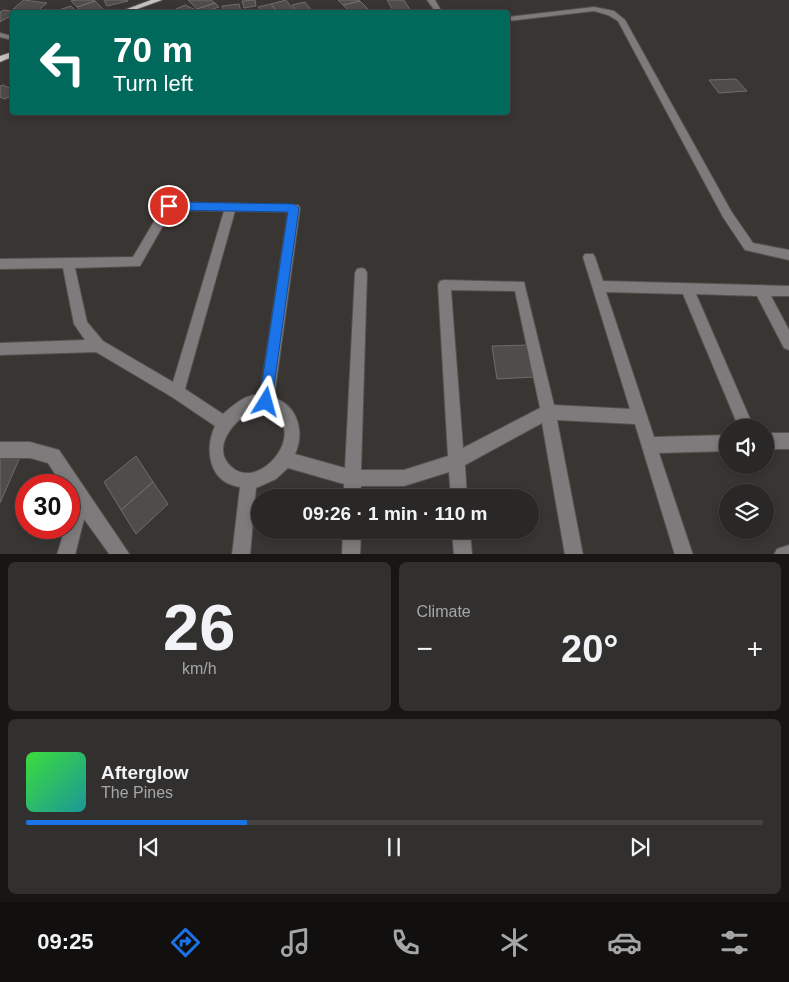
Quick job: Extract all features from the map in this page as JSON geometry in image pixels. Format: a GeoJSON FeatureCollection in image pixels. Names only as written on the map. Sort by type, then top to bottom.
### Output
{"type":"FeatureCollection","features":[{"type":"Feature","properties":{"kind":"main road"},"geometry":{"type":"LineString","coordinates":[[129,10],[158,0]]}},
{"type":"Feature","properties":{"kind":"street"},"geometry":{"type":"LineString","coordinates":[[510,19],[594,9],[612,13],[621,20],[726,214],[749,247],[789,255]]}},
{"type":"Feature","properties":{"kind":"street"},"geometry":{"type":"LineString","coordinates":[[0,264],[136,262],[169,206],[294,208],[266,402]]}},
{"type":"Feature","properties":{"kind":"street"},"geometry":{"type":"LineString","coordinates":[[176,392],[231,207]]}},
{"type":"Feature","properties":{"kind":"street"},"geometry":{"type":"LineString","coordinates":[[589,257],[684,554]]}},
{"type":"Feature","properties":{"kind":"street"},"geometry":{"type":"LineString","coordinates":[[68,263],[81,324],[98,346],[224,423]]}},
{"type":"Feature","properties":{"kind":"street"},"geometry":{"type":"LineString","coordinates":[[352,489],[360,273]]}},
{"type":"Feature","properties":{"kind":"street"},"geometry":{"type":"LineString","coordinates":[[458,489],[444,285],[520,286],[548,412],[574,554]]}},
{"type":"Feature","properties":{"kind":"street"},"geometry":{"type":"LineString","coordinates":[[598,286],[789,291]]}},
{"type":"Feature","properties":{"kind":"street"},"geometry":{"type":"LineString","coordinates":[[687,288],[743,419]]}},
{"type":"Feature","properties":{"kind":"street"},"geometry":{"type":"LineString","coordinates":[[761,290],[789,344]]}},
{"type":"Feature","properties":{"kind":"street"},"geometry":{"type":"LineString","coordinates":[[0,349],[98,346]]}},
{"type":"Feature","properties":{"kind":"street"},"geometry":{"type":"LineString","coordinates":[[255,402],[266,402],[285,412],[290,422],[293,433],[286,459],[276,470],[263,478],[249,481],[236,479],[226,472],[219,462],[216,449],[218,436],[224,423],[243,406],[255,402]]}},
{"type":"Feature","properties":{"kind":"street"},"geometry":{"type":"LineString","coordinates":[[286,459],[353,478],[404,478],[456,460],[548,412],[640,417]]}},
{"type":"Feature","properties":{"kind":"street"},"geometry":{"type":"LineString","coordinates":[[774,441],[789,441]]}},
{"type":"Feature","properties":{"kind":"street"},"geometry":{"type":"LineString","coordinates":[[649,445],[719,442]]}},
{"type":"Feature","properties":{"kind":"street"},"geometry":{"type":"LineString","coordinates":[[0,450],[30,450],[53,456],[81,500],[121,554]]}},
{"type":"Feature","properties":{"kind":"street"},"geometry":{"type":"LineString","coordinates":[[241,554],[249,481]]}},
{"type":"Feature","properties":{"kind":"street"},"geometry":{"type":"LineString","coordinates":[[66,554],[81,500]]}},
{"type":"Feature","properties":{"kind":"street"},"geometry":{"type":"LineString","coordinates":[[351,554],[352,539]]}},
{"type":"Feature","properties":{"kind":"street"},"geometry":{"type":"LineString","coordinates":[[462,539],[463,554]]}},
{"type":"Feature","properties":{"kind":"street"},"geometry":{"type":"LineString","coordinates":[[783,554],[789,554]]}},
{"type":"Feature","properties":{"kind":"building"},"geometry":{"type":"Polygon","coordinates":[[[24,0],[47,3],[38,10],[13,9],[24,0]]]}},
{"type":"Feature","properties":{"kind":"building"},"geometry":{"type":"Polygon","coordinates":[[[104,0],[127,0],[128,1],[107,6],[104,0]]]}},
{"type":"Feature","properties":{"kind":"building"},"geometry":{"type":"Polygon","coordinates":[[[188,0],[211,0],[215,3],[197,9],[188,0]]]}},
{"type":"Feature","properties":{"kind":"building"},"geometry":{"type":"Polygon","coordinates":[[[255,0],[256,6],[244,8],[242,1],[255,0]]]}},
{"type":"Feature","properties":{"kind":"building"},"geometry":{"type":"Polygon","coordinates":[[[286,0],[293,9],[276,10],[271,4],[286,0]]]}},
{"type":"Feature","properties":{"kind":"building"},"geometry":{"type":"Polygon","coordinates":[[[338,0],[359,0],[360,1],[343,5],[338,0]]]}},
{"type":"Feature","properties":{"kind":"building"},"geometry":{"type":"Polygon","coordinates":[[[387,0],[404,0],[410,10],[393,10],[387,0]]]}},
{"type":"Feature","properties":{"kind":"building"},"geometry":{"type":"Polygon","coordinates":[[[71,1],[95,1],[77,7],[71,1]]]}},
{"type":"Feature","properties":{"kind":"building"},"geometry":{"type":"Polygon","coordinates":[[[95,1],[104,10],[80,10],[77,7],[95,1]]]}},
{"type":"Feature","properties":{"kind":"building"},"geometry":{"type":"Polygon","coordinates":[[[360,1],[369,10],[348,10],[343,5],[360,1]]]}},
{"type":"Feature","properties":{"kind":"building"},"geometry":{"type":"Polygon","coordinates":[[[305,2],[311,10],[296,10],[292,5],[305,2]]]}},
{"type":"Feature","properties":{"kind":"building"},"geometry":{"type":"Polygon","coordinates":[[[215,3],[219,7],[209,10],[197,9],[215,3]]]}},
{"type":"Feature","properties":{"kind":"building"},"geometry":{"type":"Polygon","coordinates":[[[239,4],[240,10],[223,10],[222,6],[239,4]]]}},
{"type":"Feature","properties":{"kind":"building"},"geometry":{"type":"Polygon","coordinates":[[[271,4],[276,10],[260,10],[258,7],[271,4]]]}},
{"type":"Feature","properties":{"kind":"building"},"geometry":{"type":"Polygon","coordinates":[[[185,5],[196,10],[174,10],[185,5]]]}},
{"type":"Feature","properties":{"kind":"building"},"geometry":{"type":"Polygon","coordinates":[[[71,6],[75,10],[59,10],[71,6]]]}},
{"type":"Feature","properties":{"kind":"building"},"geometry":{"type":"Polygon","coordinates":[[[4,10],[10,11],[10,16],[0,22],[0,12],[4,10]]]}},
{"type":"Feature","properties":{"kind":"building"},"geometry":{"type":"Polygon","coordinates":[[[736,79],[747,91],[719,93],[709,80],[736,79]]]}},
{"type":"Feature","properties":{"kind":"building"},"geometry":{"type":"Polygon","coordinates":[[[3,85],[10,88],[10,96],[5,99],[0,97],[0,86],[3,85]]]}},
{"type":"Feature","properties":{"kind":"building"},"geometry":{"type":"Polygon","coordinates":[[[528,345],[535,377],[497,379],[492,346],[528,345]]]}},
{"type":"Feature","properties":{"kind":"building"},"geometry":{"type":"Polygon","coordinates":[[[136,456],[153,482],[121,510],[104,482],[136,456]]]}},
{"type":"Feature","properties":{"kind":"building"},"geometry":{"type":"Polygon","coordinates":[[[0,457],[20,457],[0,503],[0,457]]]}},
{"type":"Feature","properties":{"kind":"building"},"geometry":{"type":"Polygon","coordinates":[[[153,482],[168,504],[136,534],[121,510],[153,482]]]}},
{"type":"Feature","properties":{"kind":"route"},"geometry":{"type":"LineString","coordinates":[[169,206],[294,208],[266,402]]}}]}
